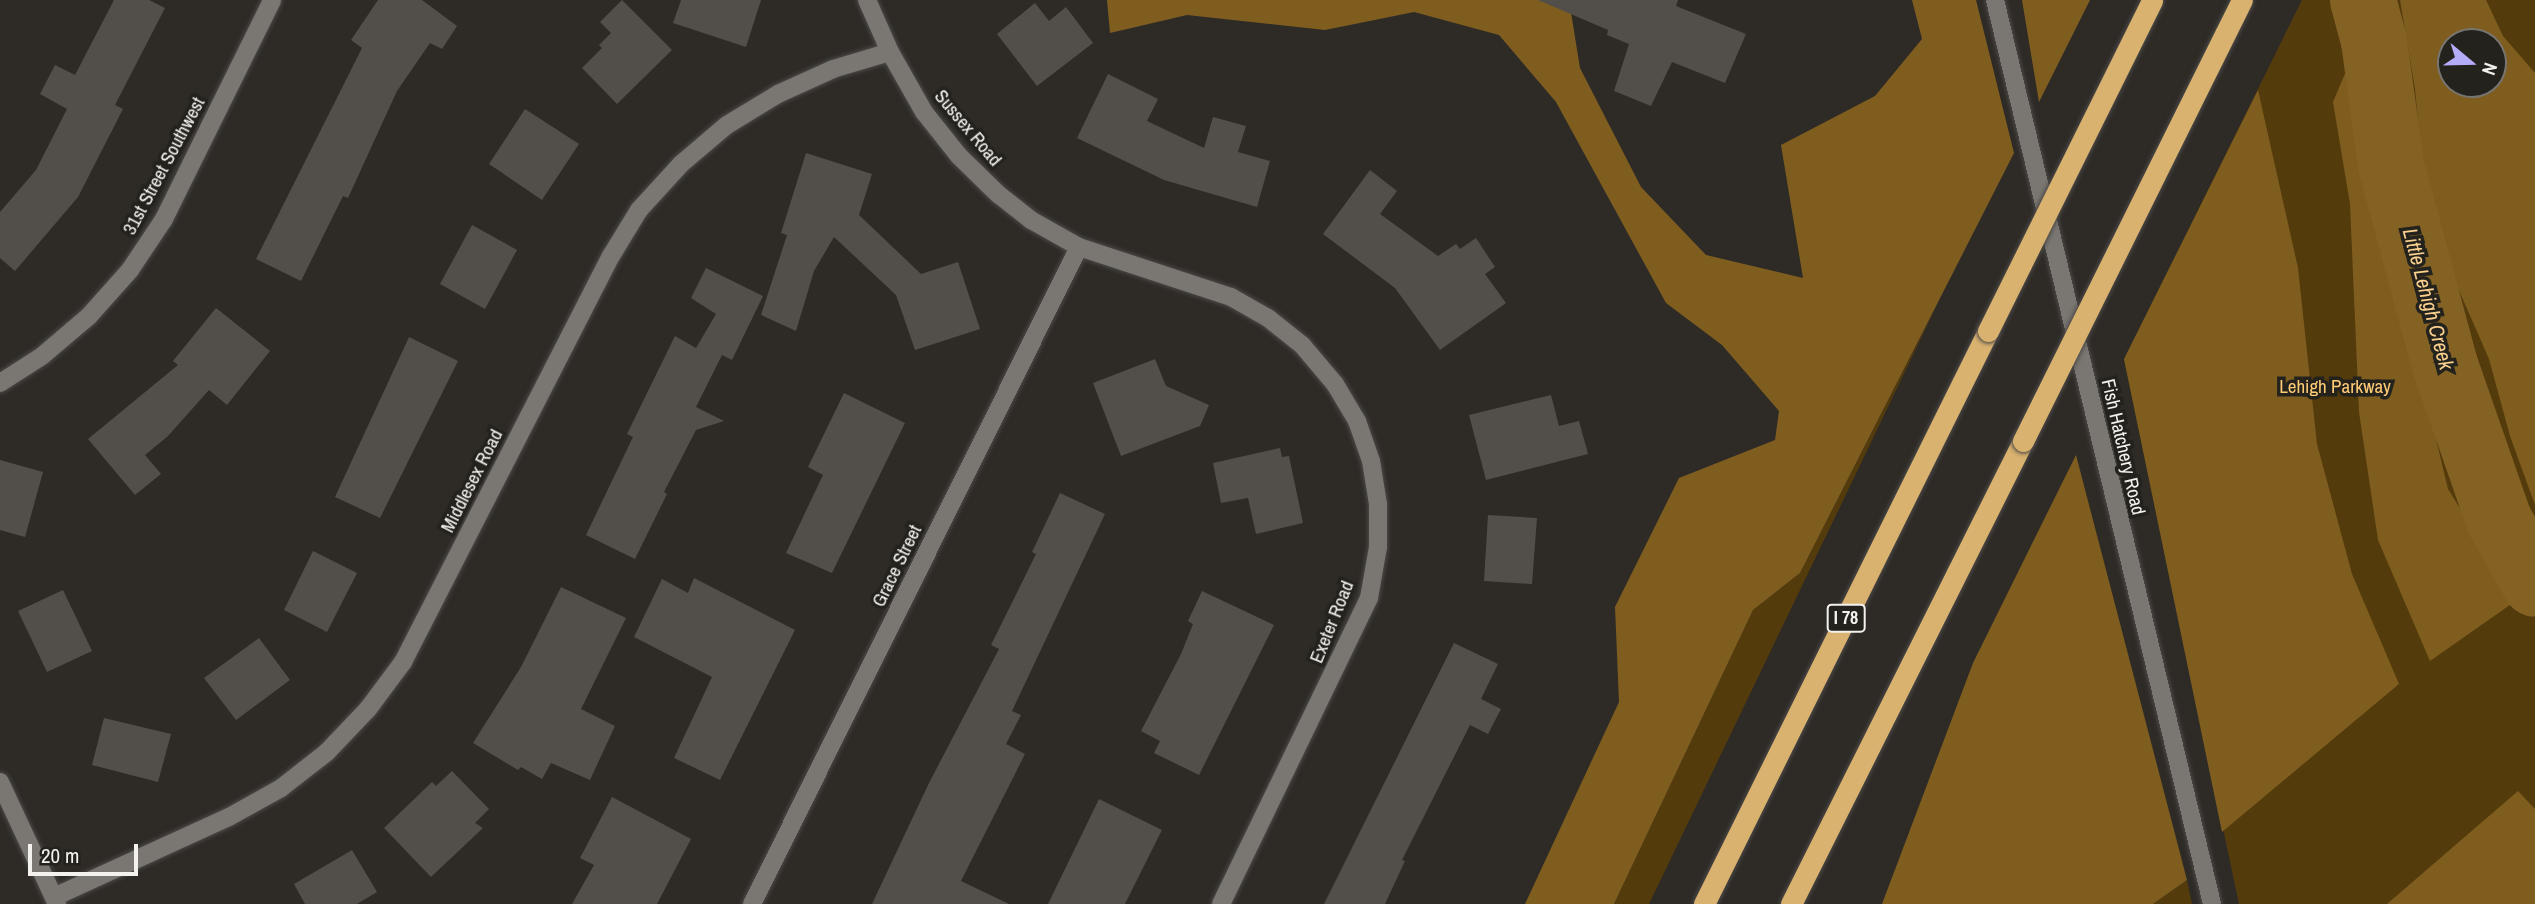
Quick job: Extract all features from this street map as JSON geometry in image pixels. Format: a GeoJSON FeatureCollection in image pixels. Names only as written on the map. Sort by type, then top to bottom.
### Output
{"type":"FeatureCollection","features":[{"type":"Feature","properties":{"kind":"highway","name":"I 78"},"geometry":{"type":"LineString","coordinates":[[1704,904],[2152,0]]}},
{"type":"Feature","properties":{"kind":"highway"},"geometry":{"type":"LineString","coordinates":[[1791,904],[2242,0]]}},
{"type":"Feature","properties":{"kind":"street","name":"31st Street Southwest"},"geometry":{"type":"LineString","coordinates":[[0,383],[42,356],[89,316],[130,270],[164,219],[272,0]]}},
{"type":"Feature","properties":{"kind":"street","name":"Sussex Road"},"geometry":{"type":"LineString","coordinates":[[867,0],[890,52],[924,112],[958,156],[1020,211],[1079,247]]}},
{"type":"Feature","properties":{"kind":"street","name":"Fish Hatchery Road"},"geometry":{"type":"LineString","coordinates":[[1995,0],[2212,904]]}},
{"type":"Feature","properties":{"kind":"street","name":"Middlesex Road"},"geometry":{"type":"LineString","coordinates":[[56,900],[229,817],[281,788],[327,752],[368,709],[403,662],[611,256],[639,210],[681,164],[727,125],[778,93],[822,74],[890,52]]}},
{"type":"Feature","properties":{"kind":"street","name":"Grace Street"},"geometry":{"type":"LineString","coordinates":[[752,904],[1079,247]]}},
{"type":"Feature","properties":{"kind":"street","name":"Exeter Road"},"geometry":{"type":"LineString","coordinates":[[1079,247],[1231,297],[1268,318],[1302,345],[1335,384],[1357,421],[1371,461],[1378,504],[1378,547],[1369,597],[1221,904]]}},
{"type":"Feature","properties":{"kind":"street"},"geometry":{"type":"LineString","coordinates":[[0,782],[56,900]]}},
{"type":"Feature","properties":{"kind":"green space","name":"Lehigh Parkway"},"geometry":{"type":"Polygon","coordinates":[[[2302,0],[2535,0],[2535,904],[2239,904],[2124,360],[2302,0]]]}},
{"type":"Feature","properties":{"kind":"green space"},"geometry":{"type":"Polygon","coordinates":[[[1937,305],[1649,904],[1614,904],[1753,610],[1800,573],[1937,305]]]}},
{"type":"Feature","properties":{"kind":"green space"},"geometry":{"type":"Polygon","coordinates":[[[2187,880],[2192,904],[2153,904],[2187,880]]]}},
{"type":"Feature","properties":{"kind":"shaded area"},"geometry":{"type":"Polygon","coordinates":[[[1107,0],[1569,0],[1580,68],[1641,187],[1706,255],[1803,278],[1781,145],[1875,96],[1922,39],[1912,0],[1976,0],[2014,153],[1800,573],[1753,610],[1614,904],[1525,904],[1619,702],[1615,607],[1679,478],[1775,440],[1779,411],[1722,345],[1666,303],[1556,102],[1499,35],[1414,12],[1325,30],[1187,15],[1110,33],[1107,0]]]}},
{"type":"Feature","properties":{"kind":"shaded area"},"geometry":{"type":"Polygon","coordinates":[[[2022,0],[2090,0],[2039,102],[2022,0]]]}},
{"type":"Feature","properties":{"kind":"shaded area"},"geometry":{"type":"Polygon","coordinates":[[[2400,0],[2486,0],[2499,28],[2437,28],[2437,98],[2507,98],[2507,41],[2535,73],[2535,505],[2510,436],[2489,359],[2447,263],[2422,162],[2415,89],[2400,0]]]}},
{"type":"Feature","properties":{"kind":"shaded area"},"geometry":{"type":"Polygon","coordinates":[[[2347,69],[2448,489],[2517,600],[2430,661],[2378,540],[2359,412],[2350,204],[2333,102],[2347,69]]]}},
{"type":"Feature","properties":{"kind":"shaded area"},"geometry":{"type":"Polygon","coordinates":[[[2258,90],[2298,268],[2317,444],[2352,574],[2399,684],[2222,832],[2124,359],[2258,90]]]}},
{"type":"Feature","properties":{"kind":"shaded area"},"geometry":{"type":"Polygon","coordinates":[[[2076,455],[2187,880],[2153,904],[1882,904],[1973,663],[2076,455]]]}},
{"type":"Feature","properties":{"kind":"shaded area"},"geometry":{"type":"Polygon","coordinates":[[[2518,791],[2535,809],[2535,904],[2387,904],[2518,791]]]}},
{"type":"Feature","properties":{"kind":"building"},"geometry":{"type":"Polygon","coordinates":[[[114,0],[149,0],[165,8],[115,105],[123,109],[78,197],[15,271],[0,258],[0,212],[36,170],[67,109],[40,94],[55,65],[75,75],[114,0]]]}},
{"type":"Feature","properties":{"kind":"building"},"geometry":{"type":"Polygon","coordinates":[[[378,0],[422,0],[457,26],[442,49],[430,43],[397,91],[348,198],[343,196],[301,281],[256,259],[362,48],[351,40],[378,0]]]}},
{"type":"Feature","properties":{"kind":"building"},"geometry":{"type":"Polygon","coordinates":[[[622,0],[672,50],[617,104],[582,68],[602,48],[599,45],[611,33],[600,22],[622,0]]]}},
{"type":"Feature","properties":{"kind":"building"},"geometry":{"type":"Polygon","coordinates":[[[681,0],[761,0],[746,47],[673,23],[681,0]]]}},
{"type":"Feature","properties":{"kind":"building"},"geometry":{"type":"Polygon","coordinates":[[[1538,0],[1678,0],[1676,6],[1746,34],[1725,83],[1672,62],[1651,106],[1614,91],[1629,44],[1607,35],[1608,30],[1538,0]]]}},
{"type":"Feature","properties":{"kind":"building"},"geometry":{"type":"Polygon","coordinates":[[[1035,3],[1049,21],[1066,7],[1093,43],[1037,86],[997,34],[1035,3]]]}},
{"type":"Feature","properties":{"kind":"building"},"geometry":{"type":"Polygon","coordinates":[[[1108,74],[1158,99],[1147,121],[1204,148],[1213,117],[1246,126],[1238,152],[1270,161],[1257,207],[1164,180],[1077,138],[1108,74]]]}},
{"type":"Feature","properties":{"kind":"building"},"geometry":{"type":"Polygon","coordinates":[[[525,109],[579,144],[542,200],[489,164],[525,109]]]}},
{"type":"Feature","properties":{"kind":"building"},"geometry":{"type":"Polygon","coordinates":[[[806,153],[872,174],[859,215],[921,274],[958,262],[980,329],[915,350],[896,295],[834,237],[814,271],[796,331],[761,315],[787,235],[781,233],[806,153]]]}},
{"type":"Feature","properties":{"kind":"building"},"geometry":{"type":"Polygon","coordinates":[[[1370,170],[1397,191],[1380,214],[1438,256],[1456,244],[1460,249],[1476,238],[1495,267],[1485,274],[1506,303],[1440,350],[1395,288],[1323,234],[1370,170]]]}},
{"type":"Feature","properties":{"kind":"building"},"geometry":{"type":"Polygon","coordinates":[[[472,225],[517,250],[485,309],[440,284],[472,225]]]}},
{"type":"Feature","properties":{"kind":"building"},"geometry":{"type":"Polygon","coordinates":[[[706,268],[763,296],[732,360],[722,355],[696,407],[724,421],[696,430],[664,492],[667,494],[635,559],[586,535],[633,437],[627,434],[675,336],[696,348],[716,314],[691,298],[706,268]]]}},
{"type":"Feature","properties":{"kind":"building"},"geometry":{"type":"Polygon","coordinates":[[[216,308],[270,351],[227,405],[209,390],[168,436],[145,455],[161,474],[135,495],[88,439],[178,365],[173,361],[216,308]]]}},
{"type":"Feature","properties":{"kind":"building"},"geometry":{"type":"Polygon","coordinates":[[[409,337],[458,361],[380,518],[335,497],[409,337]]]}},
{"type":"Feature","properties":{"kind":"building"},"geometry":{"type":"Polygon","coordinates":[[[1155,359],[1166,386],[1209,405],[1200,426],[1121,456],[1093,383],[1155,359]]]}},
{"type":"Feature","properties":{"kind":"building"},"geometry":{"type":"Polygon","coordinates":[[[844,393],[905,423],[832,573],[786,553],[823,475],[808,467],[844,393]]]}},
{"type":"Feature","properties":{"kind":"building"},"geometry":{"type":"Polygon","coordinates":[[[1551,395],[1559,426],[1579,421],[1588,454],[1486,480],[1469,415],[1551,395]]]}},
{"type":"Feature","properties":{"kind":"building"},"geometry":{"type":"Polygon","coordinates":[[[1280,448],[1282,457],[1289,456],[1303,523],[1256,534],[1248,498],[1221,503],[1213,463],[1280,448]]]}},
{"type":"Feature","properties":{"kind":"building"},"geometry":{"type":"Polygon","coordinates":[[[0,460],[43,472],[25,537],[0,530],[0,460]]]}},
{"type":"Feature","properties":{"kind":"building"},"geometry":{"type":"Polygon","coordinates":[[[1060,493],[1105,514],[1012,711],[1021,715],[1006,744],[1025,754],[961,881],[1009,904],[872,904],[929,783],[999,649],[991,645],[1036,554],[1032,552],[1060,493]]]}},
{"type":"Feature","properties":{"kind":"building"},"geometry":{"type":"Polygon","coordinates":[[[1488,515],[1537,518],[1532,584],[1484,581],[1488,515]]]}},
{"type":"Feature","properties":{"kind":"building"},"geometry":{"type":"Polygon","coordinates":[[[313,551],[357,573],[327,632],[284,610],[313,551]]]}},
{"type":"Feature","properties":{"kind":"building"},"geometry":{"type":"Polygon","coordinates":[[[694,578],[795,630],[720,780],[674,758],[712,677],[634,637],[662,579],[688,593],[694,578]]]}},
{"type":"Feature","properties":{"kind":"building"},"geometry":{"type":"Polygon","coordinates":[[[561,587],[626,618],[581,709],[615,726],[590,780],[551,763],[542,779],[521,767],[518,770],[473,743],[521,667],[561,587]]]}},
{"type":"Feature","properties":{"kind":"building"},"geometry":{"type":"Polygon","coordinates":[[[63,590],[92,651],[47,672],[18,611],[63,590]]]}},
{"type":"Feature","properties":{"kind":"building"},"geometry":{"type":"Polygon","coordinates":[[[1202,591],[1274,625],[1199,775],[1154,753],[1160,741],[1141,731],[1181,654],[1193,624],[1188,621],[1202,591]]]}},
{"type":"Feature","properties":{"kind":"building"},"geometry":{"type":"Polygon","coordinates":[[[259,638],[290,680],[236,720],[204,678],[259,638]]]}},
{"type":"Feature","properties":{"kind":"building"},"geometry":{"type":"Polygon","coordinates":[[[1454,643],[1498,664],[1481,699],[1501,709],[1488,734],[1470,725],[1402,860],[1405,861],[1385,904],[1324,904],[1454,643]]]}},
{"type":"Feature","properties":{"kind":"building"},"geometry":{"type":"Polygon","coordinates":[[[104,718],[171,734],[158,782],[92,765],[104,718]]]}},
{"type":"Feature","properties":{"kind":"building"},"geometry":{"type":"Polygon","coordinates":[[[452,771],[489,809],[475,823],[483,828],[431,877],[384,828],[432,782],[436,786],[452,771]]]}},
{"type":"Feature","properties":{"kind":"building"},"geometry":{"type":"Polygon","coordinates":[[[612,797],[691,839],[657,904],[572,904],[594,865],[580,858],[612,797]]]}},
{"type":"Feature","properties":{"kind":"building"},"geometry":{"type":"Polygon","coordinates":[[[1099,799],[1162,830],[1125,904],[1048,904],[1099,799]]]}},
{"type":"Feature","properties":{"kind":"building"},"geometry":{"type":"Polygon","coordinates":[[[352,850],[377,892],[357,904],[305,904],[294,884],[352,850]]]}},
{"type":"Feature","properties":{"kind":"waterway","name":"Little Lehigh Creek"},"geometry":{"type":"LineString","coordinates":[[2363,0],[2374,41],[2391,165],[2445,365],[2499,520],[2535,584]]}}]}
